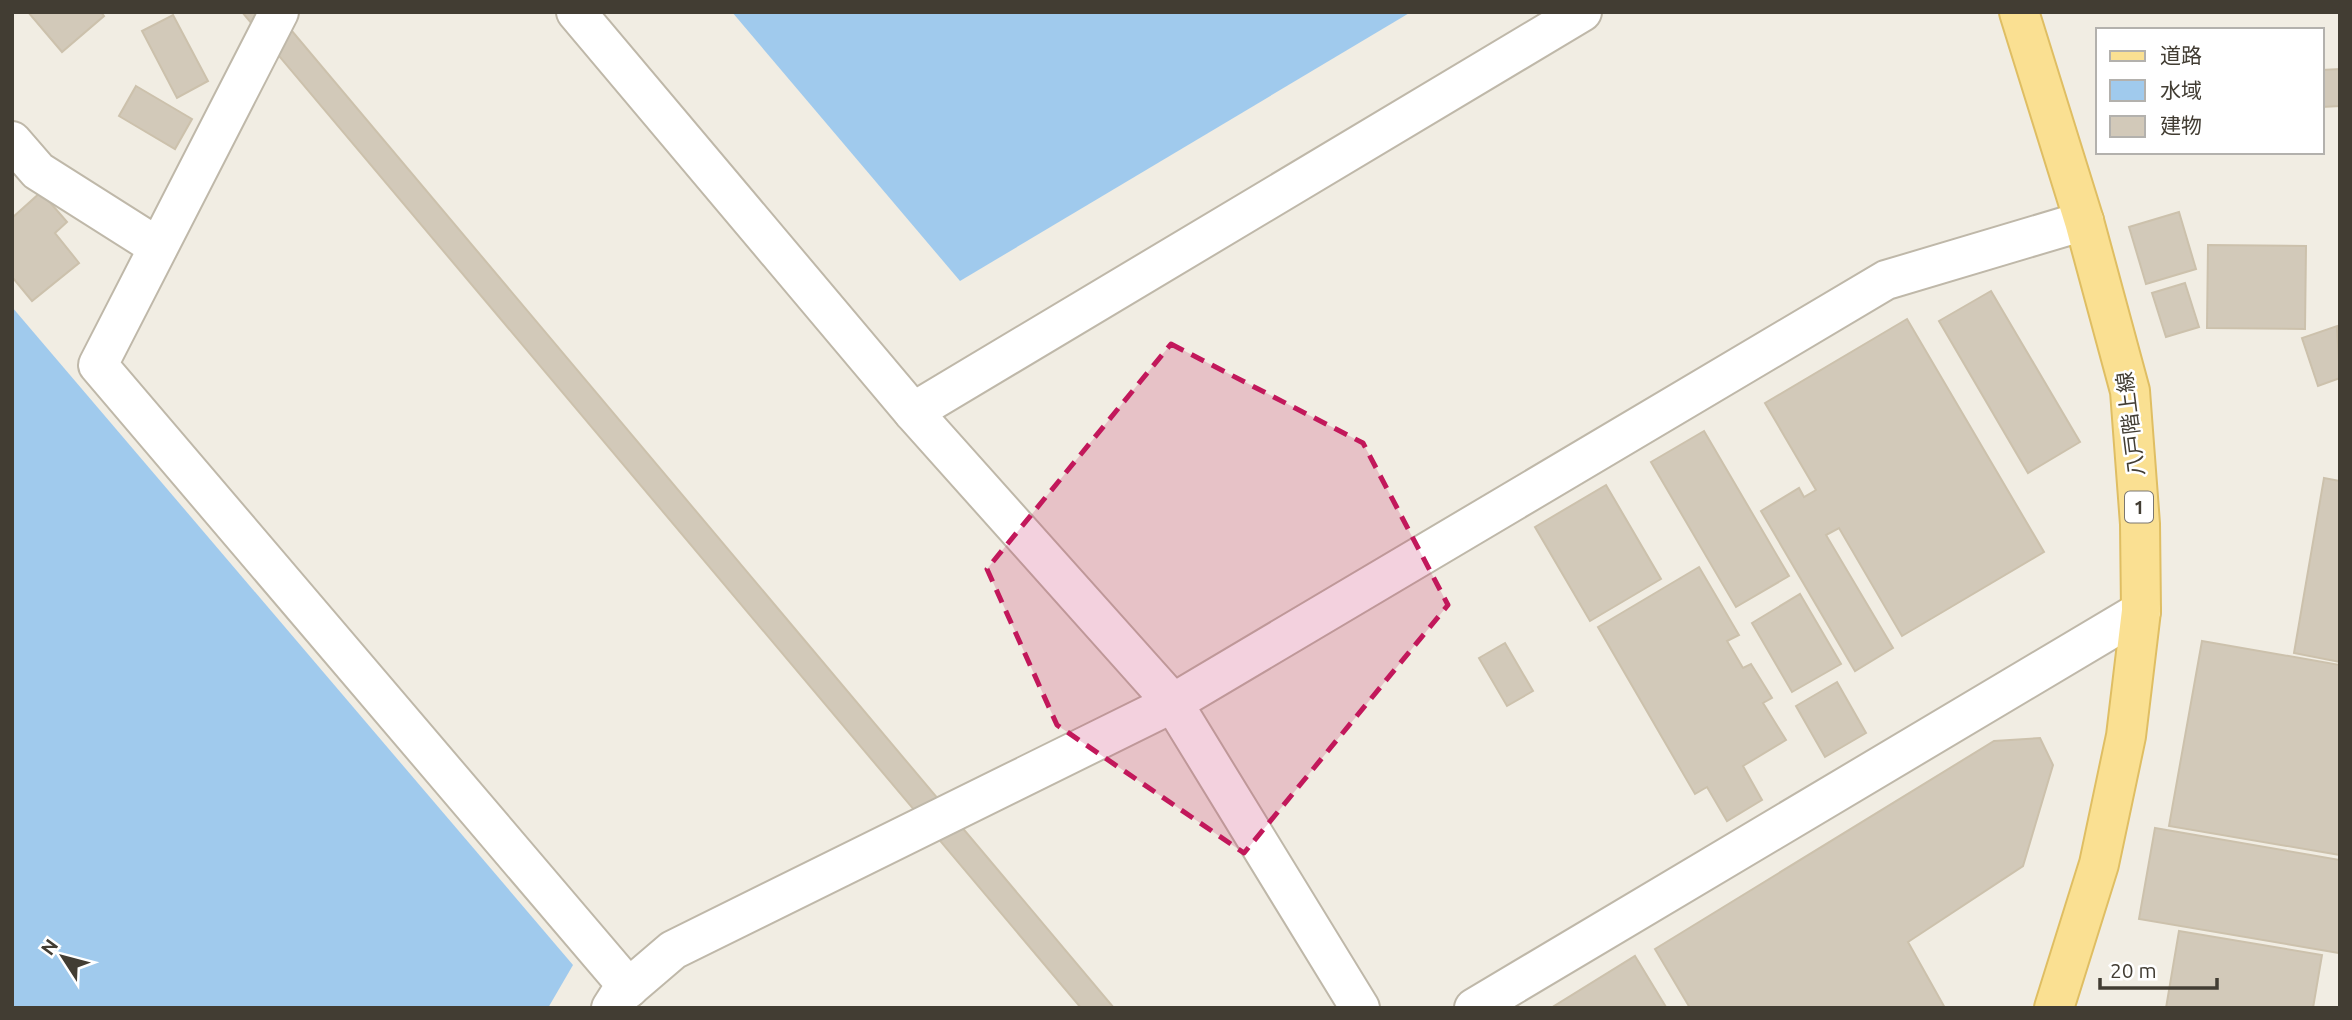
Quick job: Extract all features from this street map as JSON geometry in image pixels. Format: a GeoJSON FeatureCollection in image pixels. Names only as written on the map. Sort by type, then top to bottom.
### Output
{"type":"FeatureCollection","features":[{"type":"Feature","properties":{"kind":"main road","name":"八戸階上線"},"geometry":{"type":"LineString","coordinates":[[2019,12],[2084,221],[2130,391],[2140,524],[2141,611],[2126,736],[2099,864],[2054,1008]]}},
{"type":"Feature","properties":{"kind":"street"},"geometry":{"type":"LineString","coordinates":[[279,12],[98,365],[621,1000],[673,950],[1173,703],[1886,280],[2084,221]]}},
{"type":"Feature","properties":{"kind":"street"},"geometry":{"type":"LineString","coordinates":[[576,12],[913,412],[1173,703],[1360,1008]]}},
{"type":"Feature","properties":{"kind":"street"},"geometry":{"type":"LineString","coordinates":[[913,412],[1582,12]]}},
{"type":"Feature","properties":{"kind":"street"},"geometry":{"type":"LineString","coordinates":[[12,141],[38,171],[158,247]]}},
{"type":"Feature","properties":{"kind":"street"},"geometry":{"type":"LineString","coordinates":[[1474,1008],[2141,611]]}},
{"type":"Feature","properties":{"kind":"highlighted area"},"geometry":{"type":"Polygon","coordinates":[[[1171,344],[1363,443],[1448,605],[1244,853],[1057,725],[987,569],[1171,344]]]}},
{"type":"Feature","properties":{"kind":"water"},"geometry":{"type":"Polygon","coordinates":[[[732,12],[1411,12],[960,281],[732,12]]]}},
{"type":"Feature","properties":{"kind":"water"},"geometry":{"type":"Polygon","coordinates":[[[12,307],[573,965],[548,1008],[12,1008],[12,307]]]}},
{"type":"Feature","properties":{"kind":"building"},"geometry":{"type":"Polygon","coordinates":[[[28,12],[101,12],[104,16],[62,52],[28,12]]]}},
{"type":"Feature","properties":{"kind":"building"},"geometry":{"type":"Polygon","coordinates":[[[242,12],[276,12],[1114,1008],[1081,1008],[242,12]]]}},
{"type":"Feature","properties":{"kind":"building"},"geometry":{"type":"Polygon","coordinates":[[[173,15],[208,81],[177,98],[142,31],[173,15]]]}},
{"type":"Feature","properties":{"kind":"building"},"geometry":{"type":"Polygon","coordinates":[[[2340,69],[2340,106],[2324,107],[2324,70],[2340,69]]]}},
{"type":"Feature","properties":{"kind":"building"},"geometry":{"type":"Polygon","coordinates":[[[136,86],[192,119],[175,149],[119,116],[136,86]]]}},
{"type":"Feature","properties":{"kind":"building"},"geometry":{"type":"Polygon","coordinates":[[[41,192],[67,222],[55,233],[79,263],[32,301],[12,277],[12,218],[41,192]]]}},
{"type":"Feature","properties":{"kind":"building"},"geometry":{"type":"Polygon","coordinates":[[[2179,212],[2196,269],[2146,284],[2129,227],[2179,212]]]}},
{"type":"Feature","properties":{"kind":"building"},"geometry":{"type":"Polygon","coordinates":[[[2208,245],[2306,246],[2305,329],[2207,328],[2208,245]]]}},
{"type":"Feature","properties":{"kind":"building"},"geometry":{"type":"Polygon","coordinates":[[[2185,283],[2199,327],[2166,337],[2152,293],[2185,283]]]}},
{"type":"Feature","properties":{"kind":"building"},"geometry":{"type":"Polygon","coordinates":[[[1991,291],[2080,442],[2028,473],[1939,321],[1991,291]]]}},
{"type":"Feature","properties":{"kind":"building"},"geometry":{"type":"Polygon","coordinates":[[[1907,319],[2044,552],[1902,636],[1839,528],[1826,535],[1893,648],[1855,671],[1761,511],[1799,488],[1804,497],[1816,490],[1765,403],[1907,319]]]}},
{"type":"Feature","properties":{"kind":"building"},"geometry":{"type":"Polygon","coordinates":[[[2337,326],[2340,378],[2318,386],[2302,338],[2337,326]]]}},
{"type":"Feature","properties":{"kind":"building"},"geometry":{"type":"Polygon","coordinates":[[[1704,431],[1789,576],[1736,607],[1651,462],[1704,431]]]}},
{"type":"Feature","properties":{"kind":"building"},"geometry":{"type":"Polygon","coordinates":[[[2324,478],[2340,481],[2340,662],[2294,653],[2324,478]]]}},
{"type":"Feature","properties":{"kind":"building"},"geometry":{"type":"Polygon","coordinates":[[[1606,485],[1661,579],[1590,621],[1535,527],[1606,485]]]}},
{"type":"Feature","properties":{"kind":"building"},"geometry":{"type":"Polygon","coordinates":[[[1699,567],[1739,635],[1727,641],[1743,668],[1751,664],[1772,698],[1763,703],[1786,740],[1743,766],[1762,800],[1727,821],[1707,787],[1695,794],[1598,627],[1699,567]]]}},
{"type":"Feature","properties":{"kind":"building"},"geometry":{"type":"Polygon","coordinates":[[[1800,594],[1841,664],[1792,692],[1752,623],[1800,594]]]}},
{"type":"Feature","properties":{"kind":"building"},"geometry":{"type":"Polygon","coordinates":[[[2202,641],[2340,665],[2340,855],[2169,826],[2202,641]]]}},
{"type":"Feature","properties":{"kind":"building"},"geometry":{"type":"Polygon","coordinates":[[[1505,643],[1533,691],[1507,706],[1479,658],[1505,643]]]}},
{"type":"Feature","properties":{"kind":"building"},"geometry":{"type":"Polygon","coordinates":[[[1837,682],[1866,733],[1825,757],[1796,706],[1837,682]]]}},
{"type":"Feature","properties":{"kind":"building"},"geometry":{"type":"Polygon","coordinates":[[[2040,738],[2053,765],[2023,866],[1908,942],[1945,1008],[1690,1008],[1655,949],[1994,741],[2040,738]]]}},
{"type":"Feature","properties":{"kind":"building"},"geometry":{"type":"Polygon","coordinates":[[[2155,828],[2340,860],[2339,953],[2139,919],[2155,828]]]}},
{"type":"Feature","properties":{"kind":"building"},"geometry":{"type":"Polygon","coordinates":[[[2179,931],[2322,955],[2313,1008],[2166,1008],[2179,931]]]}},
{"type":"Feature","properties":{"kind":"building"},"geometry":{"type":"Polygon","coordinates":[[[1635,956],[1666,1007],[1551,1008],[1635,956]]]}}]}
